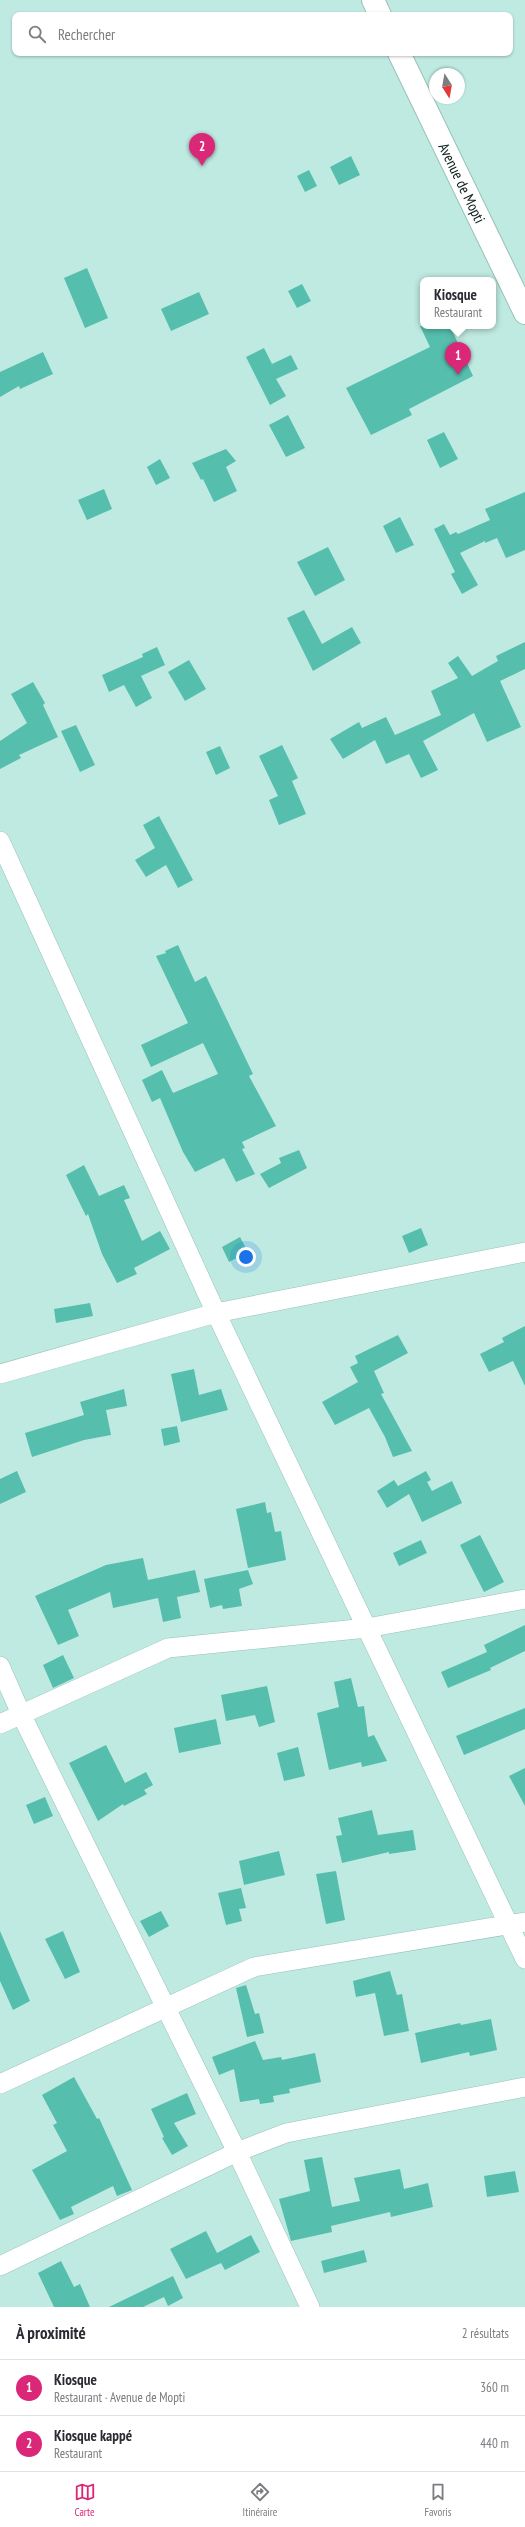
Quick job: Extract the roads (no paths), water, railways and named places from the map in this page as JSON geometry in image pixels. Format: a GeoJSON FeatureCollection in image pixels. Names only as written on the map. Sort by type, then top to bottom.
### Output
{"type":"FeatureCollection","features":[{"type":"Feature","properties":{"kind":"main road"},"geometry":{"type":"LineString","coordinates":[[373,0],[379,12]]}},
{"type":"Feature","properties":{"kind":"main road","name":"Avenue de Mopti"},"geometry":{"type":"LineString","coordinates":[[400,56],[525,312]]}},
{"type":"Feature","properties":{"kind":"street"},"geometry":{"type":"LineString","coordinates":[[0,841],[216,1313],[367,1628],[517,1924],[525,1959]]}},
{"type":"Feature","properties":{"kind":"street"},"geometry":{"type":"LineString","coordinates":[[0,1374],[216,1313],[525,1252]]}},
{"type":"Feature","properties":{"kind":"street"},"geometry":{"type":"LineString","coordinates":[[0,1724],[168,1648],[367,1628],[525,1599]]}},
{"type":"Feature","properties":{"kind":"street"},"geometry":{"type":"LineString","coordinates":[[0,1666],[21,1714],[237,2152],[310,2307]]}},
{"type":"Feature","properties":{"kind":"street"},"geometry":{"type":"LineString","coordinates":[[0,2084],[254,1967],[517,1924]]}},
{"type":"Feature","properties":{"kind":"street"},"geometry":{"type":"LineString","coordinates":[[0,2266],[237,2152],[286,2134],[525,2087]]}},
{"type":"Feature","properties":{"kind":"place","name":"Kiosque kappé"},"geometry":{"type":"Point","coordinates":[202,166]}},
{"type":"Feature","properties":{"kind":"place","name":"Kiosque"},"geometry":{"type":"Point","coordinates":[458,375]}}]}
